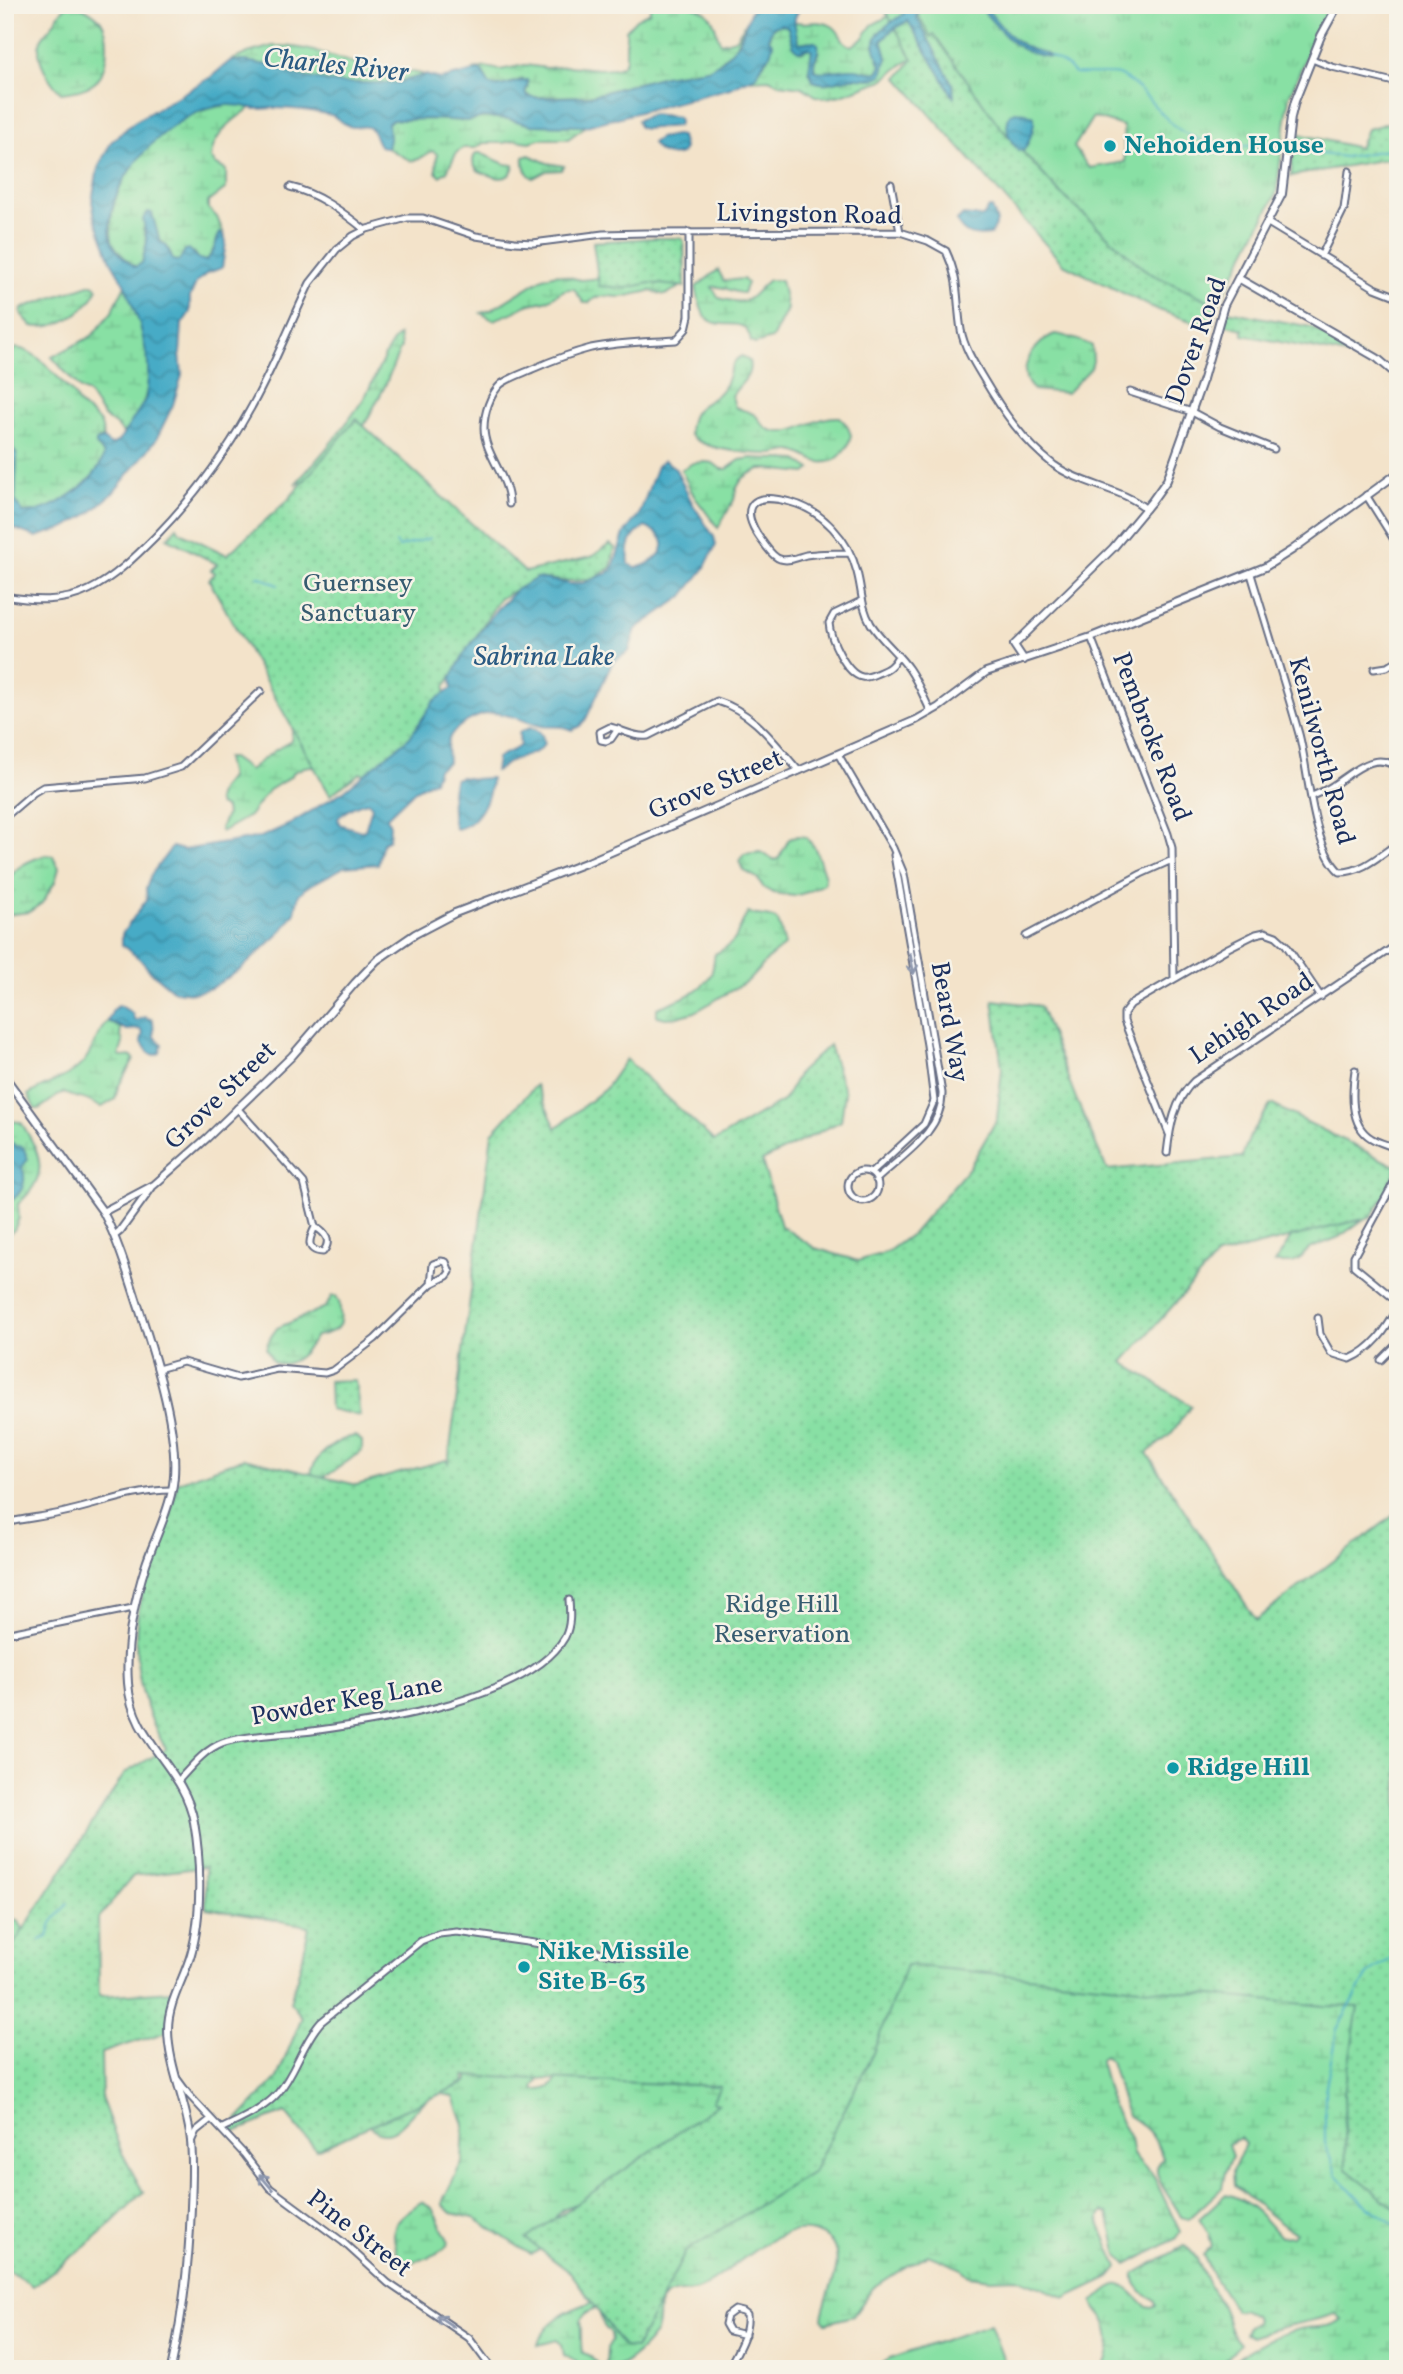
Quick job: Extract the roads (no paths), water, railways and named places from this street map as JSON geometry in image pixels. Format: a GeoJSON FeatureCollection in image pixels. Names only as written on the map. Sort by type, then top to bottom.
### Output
{"type":"FeatureCollection","features":[{"type":"Feature","properties":{"kind":"street","name":"Dover Road"},"geometry":{"type":"LineString","coordinates":[[1024,660],[1014,645],[1093,569],[1146,509],[1170,474],[1192,412],[1222,311],[1282,194],[1293,107],[1338,5]]}},
{"type":"Feature","properties":{"kind":"street"},"geometry":{"type":"LineString","coordinates":[[1312,59],[1332,67],[1398,83]]}},
{"type":"Feature","properties":{"kind":"street"},"geometry":{"type":"LineString","coordinates":[[1321,256],[1344,209],[1349,171]]}},
{"type":"Feature","properties":{"kind":"street"},"geometry":{"type":"LineString","coordinates":[[891,184],[900,232]]}},
{"type":"Feature","properties":{"kind":"street"},"geometry":{"type":"LineString","coordinates":[[290,187],[302,190],[333,207],[365,230]]}},
{"type":"Feature","properties":{"kind":"street","name":"Livingston Road"},"geometry":{"type":"LineString","coordinates":[[5,596],[44,600],[76,595],[89,590],[134,559],[184,506],[243,422],[310,283],[337,249],[365,230],[407,218],[439,222],[476,236],[533,243],[603,234],[689,232],[900,232],[928,241],[946,251],[957,281],[962,333],[968,350],[1007,417],[1020,434],[1036,451],[1065,472],[1135,501],[1146,509]]}},
{"type":"Feature","properties":{"kind":"street"},"geometry":{"type":"LineString","coordinates":[[1268,223],[1379,290],[1398,297]]}},
{"type":"Feature","properties":{"kind":"street"},"geometry":{"type":"LineString","coordinates":[[509,504],[509,493],[484,432],[485,416],[491,398],[499,386],[510,379],[568,355],[610,345],[676,340],[682,336],[689,316],[689,232]]}},
{"type":"Feature","properties":{"kind":"street"},"geometry":{"type":"LineString","coordinates":[[1398,246],[1398,259]]}},
{"type":"Feature","properties":{"kind":"street"},"geometry":{"type":"LineString","coordinates":[[1238,278],[1377,358],[1398,376]]}},
{"type":"Feature","properties":{"kind":"street"},"geometry":{"type":"LineString","coordinates":[[1130,392],[1192,412],[1224,429],[1274,449]]}},
{"type":"Feature","properties":{"kind":"street","name":"Grove Street"},"geometry":{"type":"LineString","coordinates":[[103,1212],[154,1185],[292,1056],[377,960],[415,934],[455,913],[588,862],[931,712],[986,672],[1091,637],[1251,574],[1282,558],[1398,473]]}},
{"type":"Feature","properties":{"kind":"street"},"geometry":{"type":"LineString","coordinates":[[1366,495],[1398,546]]}},
{"type":"Feature","properties":{"kind":"street"},"geometry":{"type":"LineString","coordinates":[[849,553],[810,555],[786,560],[777,558],[762,542],[752,525],[750,508],[755,501],[766,498],[799,504],[828,523],[838,534],[849,553],[856,569],[861,601],[871,623],[906,665],[931,712]]}},
{"type":"Feature","properties":{"kind":"street","name":"Kenilworth Road"},"geometry":{"type":"LineString","coordinates":[[1251,574],[1299,736],[1321,839],[1327,855],[1340,872],[1350,872],[1364,866],[1398,842]]}},
{"type":"Feature","properties":{"kind":"street"},"geometry":{"type":"LineString","coordinates":[[861,601],[830,618],[829,628],[848,666],[860,676],[868,677],[893,666],[906,665]]}},
{"type":"Feature","properties":{"kind":"street","name":"Pembroke Road"},"geometry":{"type":"LineString","coordinates":[[1091,637],[1168,834],[1172,860],[1174,978]]}},
{"type":"Feature","properties":{"kind":"street"},"geometry":{"type":"LineString","coordinates":[[893,666],[898,656]]}},
{"type":"Feature","properties":{"kind":"street"},"geometry":{"type":"LineString","coordinates":[[1374,669],[1387,667],[1398,660]]}},
{"type":"Feature","properties":{"kind":"street"},"geometry":{"type":"LineString","coordinates":[[5,817],[43,787],[145,778],[181,767],[261,691]]}},
{"type":"Feature","properties":{"kind":"street"},"geometry":{"type":"LineString","coordinates":[[618,729],[640,737],[648,736],[718,701],[734,707],[760,726],[799,771]]}},
{"type":"Feature","properties":{"kind":"street","name":"Beard Way"},"geometry":{"type":"LineString","coordinates":[[838,754],[892,848],[904,874],[943,1104],[937,1122],[926,1135],[876,1180],[877,1191],[871,1199],[860,1201],[852,1196],[848,1186],[851,1177],[860,1171],[871,1173],[924,1124],[934,1101],[927,1045],[892,848]]}},
{"type":"Feature","properties":{"kind":"street"},"geometry":{"type":"LineString","coordinates":[[1312,796],[1375,760],[1387,762],[1398,769]]}},
{"type":"Feature","properties":{"kind":"street"},"geometry":{"type":"LineString","coordinates":[[1026,936],[1140,874],[1172,860]]}},
{"type":"Feature","properties":{"kind":"street"},"geometry":{"type":"LineString","coordinates":[[1169,1134],[1124,1021],[1124,1013],[1131,1004],[1228,948],[1265,932],[1276,936],[1286,945],[1321,997]]}},
{"type":"Feature","properties":{"kind":"street","name":"Lehigh Road"},"geometry":{"type":"LineString","coordinates":[[1167,1153],[1177,1103],[1184,1090],[1398,944]]}},
{"type":"Feature","properties":{"kind":"street"},"geometry":{"type":"LineString","coordinates":[[1355,1070],[1353,1092],[1359,1125],[1371,1139],[1398,1149]]}},
{"type":"Feature","properties":{"kind":"street"},"geometry":{"type":"LineString","coordinates":[[5,1076],[103,1212],[115,1235],[158,1369],[166,1400],[173,1449],[172,1490],[133,1608],[128,1682],[136,1720],[178,1781],[194,1819],[198,1847],[194,1941],[174,1998],[168,2027],[171,2058],[185,2104],[191,2143],[189,2267],[171,2369]]}},
{"type":"Feature","properties":{"kind":"street"},"geometry":{"type":"LineString","coordinates":[[237,1108],[304,1183],[315,1227],[309,1240],[310,1246],[315,1251],[323,1252],[328,1240],[326,1234],[315,1227]]}},
{"type":"Feature","properties":{"kind":"street"},"geometry":{"type":"LineString","coordinates":[[871,1173],[876,1180]]}},
{"type":"Feature","properties":{"kind":"street"},"geometry":{"type":"LineString","coordinates":[[1398,1175],[1353,1256],[1354,1266],[1398,1302]]}},
{"type":"Feature","properties":{"kind":"street"},"geometry":{"type":"LineString","coordinates":[[115,1235],[154,1185]]}},
{"type":"Feature","properties":{"kind":"street"},"geometry":{"type":"LineString","coordinates":[[158,1369],[183,1362],[238,1377],[276,1370],[325,1373],[334,1370],[375,1339],[431,1284],[447,1276],[450,1272],[446,1262],[433,1264],[431,1284]]}},
{"type":"Feature","properties":{"kind":"street"},"geometry":{"type":"LineString","coordinates":[[1318,1318],[1320,1334],[1331,1353],[1350,1359],[1370,1348],[1398,1308]]}},
{"type":"Feature","properties":{"kind":"street"},"geometry":{"type":"LineString","coordinates":[[1381,1360],[1398,1343]]}},
{"type":"Feature","properties":{"kind":"street"},"geometry":{"type":"LineString","coordinates":[[5,1523],[57,1514],[146,1492],[172,1490]]}},
{"type":"Feature","properties":{"kind":"street","name":"Powder Keg Lane"},"geometry":{"type":"LineString","coordinates":[[178,1781],[214,1747],[231,1741],[393,1717],[455,1702],[503,1685],[541,1662],[565,1637],[569,1625],[569,1600]]}},
{"type":"Feature","properties":{"kind":"street"},"geometry":{"type":"LineString","coordinates":[[5,1634],[133,1608]]}},
{"type":"Feature","properties":{"kind":"street"},"geometry":{"type":"LineString","coordinates":[[221,2129],[265,2106],[290,2075],[310,2035],[321,2022],[428,1937],[457,1933],[625,1956]]}},
{"type":"Feature","properties":{"kind":"street","name":"Pine Street"},"geometry":{"type":"LineString","coordinates":[[178,2080],[270,2188],[343,2242],[388,2284],[469,2338],[492,2369]]}},
{"type":"Feature","properties":{"kind":"street"},"geometry":{"type":"LineString","coordinates":[[191,2143],[196,2131],[211,2119]]}},
{"type":"Feature","properties":{"kind":"street"},"geometry":{"type":"LineString","coordinates":[[728,2369],[744,2335],[748,2324],[747,2315],[735,2310],[727,2316],[725,2325],[729,2331],[744,2335]]}},
{"type":"Feature","properties":{"kind":"water"},"geometry":{"type":"Polygon","coordinates":[[[753,5],[803,5],[796,14],[795,26],[798,42],[813,41],[818,44],[815,71],[855,69],[872,73],[878,72],[881,67],[875,49],[876,37],[904,14],[899,5],[924,5],[916,16],[953,85],[954,98],[908,21],[882,40],[887,58],[882,75],[872,79],[853,78],[824,83],[813,81],[809,69],[812,50],[809,48],[798,51],[793,45],[788,27],[781,24],[773,27],[768,38],[773,44],[770,55],[756,76],[730,88],[586,126],[531,125],[509,119],[483,117],[468,121],[392,120],[388,123],[387,148],[380,146],[370,128],[349,126],[331,115],[310,111],[228,105],[205,109],[187,117],[152,143],[137,160],[124,179],[110,219],[111,239],[115,247],[135,267],[142,263],[147,242],[143,219],[148,212],[152,213],[160,242],[166,245],[173,260],[179,261],[185,250],[189,249],[205,261],[213,252],[220,233],[224,234],[226,242],[222,268],[207,273],[196,283],[190,297],[190,312],[182,324],[182,375],[173,405],[156,440],[113,493],[89,514],[64,528],[36,537],[5,525],[5,385],[10,403],[13,449],[17,455],[15,500],[23,513],[34,512],[59,502],[83,485],[100,465],[104,454],[96,441],[103,439],[111,445],[119,441],[146,399],[148,361],[140,325],[125,285],[112,263],[95,218],[92,201],[98,168],[111,142],[134,122],[211,77],[230,61],[273,66],[298,76],[337,83],[396,83],[425,75],[441,79],[479,70],[490,85],[495,87],[527,80],[527,96],[590,96],[664,76],[708,69],[723,60],[739,43],[753,5]]]}},
{"type":"Feature","properties":{"kind":"water"},"geometry":{"type":"Polygon","coordinates":[[[978,5],[984,5],[1016,41],[1051,57],[1027,51],[1009,40],[978,5]]]}},
{"type":"Feature","properties":{"kind":"water"},"geometry":{"type":"Polygon","coordinates":[[[1016,112],[1034,117],[1031,135],[1023,151],[1018,150],[1008,133],[1010,114],[1016,112]]]}},
{"type":"Feature","properties":{"kind":"water"},"geometry":{"type":"Polygon","coordinates":[[[652,114],[678,117],[679,124],[644,129],[639,127],[637,120],[652,114]]]}},
{"type":"Feature","properties":{"kind":"water"},"geometry":{"type":"Polygon","coordinates":[[[681,136],[684,148],[681,154],[665,154],[652,143],[659,138],[681,136]]]}},
{"type":"Feature","properties":{"kind":"water"},"geometry":{"type":"Polygon","coordinates":[[[989,208],[992,208],[997,222],[991,235],[971,234],[963,230],[957,221],[963,215],[983,217],[989,208]]]}},
{"type":"Feature","properties":{"kind":"water","name":"Sabrina Lake"},"geometry":{"type":"Polygon","coordinates":[[[664,460],[675,468],[716,545],[704,569],[682,597],[636,629],[629,651],[612,663],[586,719],[580,726],[572,730],[540,726],[493,713],[474,718],[460,726],[448,741],[448,763],[438,769],[434,780],[415,790],[387,817],[390,825],[389,839],[383,842],[378,864],[344,867],[307,887],[299,894],[295,912],[281,932],[240,970],[211,988],[193,993],[174,991],[122,945],[122,934],[147,899],[146,889],[151,875],[172,847],[183,850],[261,837],[290,824],[345,790],[410,737],[434,701],[452,688],[451,678],[465,652],[497,609],[516,590],[537,578],[570,584],[584,583],[608,573],[613,568],[624,534],[640,513],[657,466],[664,460]],[[645,527],[636,534],[629,547],[629,564],[636,568],[653,560],[662,549],[661,537],[645,527]],[[368,802],[345,812],[338,818],[339,824],[365,830],[372,807],[368,802]]]}},
{"type":"Feature","properties":{"kind":"water"},"geometry":{"type":"Polygon","coordinates":[[[530,728],[541,734],[544,743],[541,748],[495,771],[497,758],[518,747],[519,734],[530,728]]]}},
{"type":"Feature","properties":{"kind":"water"},"geometry":{"type":"Polygon","coordinates":[[[491,778],[489,794],[482,810],[471,822],[456,829],[452,812],[453,789],[455,779],[491,778]]]}},
{"type":"Feature","properties":{"kind":"water"},"geometry":{"type":"Polygon","coordinates":[[[119,1005],[132,1013],[135,1021],[145,1017],[153,1020],[154,1037],[162,1044],[160,1053],[149,1053],[141,1041],[143,1033],[140,1029],[127,1030],[108,1021],[113,1010],[119,1005]]]}},
{"type":"Feature","properties":{"kind":"water"},"geometry":{"type":"Polygon","coordinates":[[[5,1138],[16,1146],[23,1147],[28,1159],[22,1167],[22,1188],[8,1203],[5,1203],[5,1138]]]}},
{"type":"Feature","properties":{"kind":"waterway"},"geometry":{"type":"LineString","coordinates":[[1050,56],[1066,65],[1074,74],[1115,74],[1128,80],[1174,126],[1194,137],[1218,144],[1280,147]]}},
{"type":"Feature","properties":{"kind":"waterway"},"geometry":{"type":"LineString","coordinates":[[1292,150],[1345,157],[1398,148]]}},
{"type":"Feature","properties":{"kind":"waterway"},"geometry":{"type":"LineString","coordinates":[[396,543],[399,547],[430,538]]}},
{"type":"Feature","properties":{"kind":"waterway"},"geometry":{"type":"LineString","coordinates":[[258,576],[278,585]]}},
{"type":"Feature","properties":{"kind":"waterway"},"geometry":{"type":"LineString","coordinates":[[40,1940],[48,1937],[52,1923],[68,1903]]}},
{"type":"Feature","properties":{"kind":"waterway"},"geometry":{"type":"LineString","coordinates":[[1398,1954],[1368,1974],[1337,2029],[1325,2092],[1325,2143],[1337,2175],[1363,2203],[1398,2227]]}},
{"type":"Feature","properties":{"kind":"place","name":"Nehoiden House"},"geometry":{"type":"Point","coordinates":[1110,146]}},
{"type":"Feature","properties":{"kind":"place","name":"Ridge Hill"},"geometry":{"type":"Point","coordinates":[1173,1768]}},
{"type":"Feature","properties":{"kind":"place","name":"Nike Missile Site B-63"},"geometry":{"type":"Point","coordinates":[524,1967]}},
{"type":"Feature","properties":{"kind":"water label","name":"Charles River"},"geometry":{"type":"Point","coordinates":[336,66]}},
{"type":"Feature","properties":{"kind":"park label","name":"Guernsey Sanctuary"},"geometry":{"type":"Point","coordinates":[358,599]}},
{"type":"Feature","properties":{"kind":"park label","name":"Ridge Hill Reservation"},"geometry":{"type":"Point","coordinates":[782,1620]}}]}
